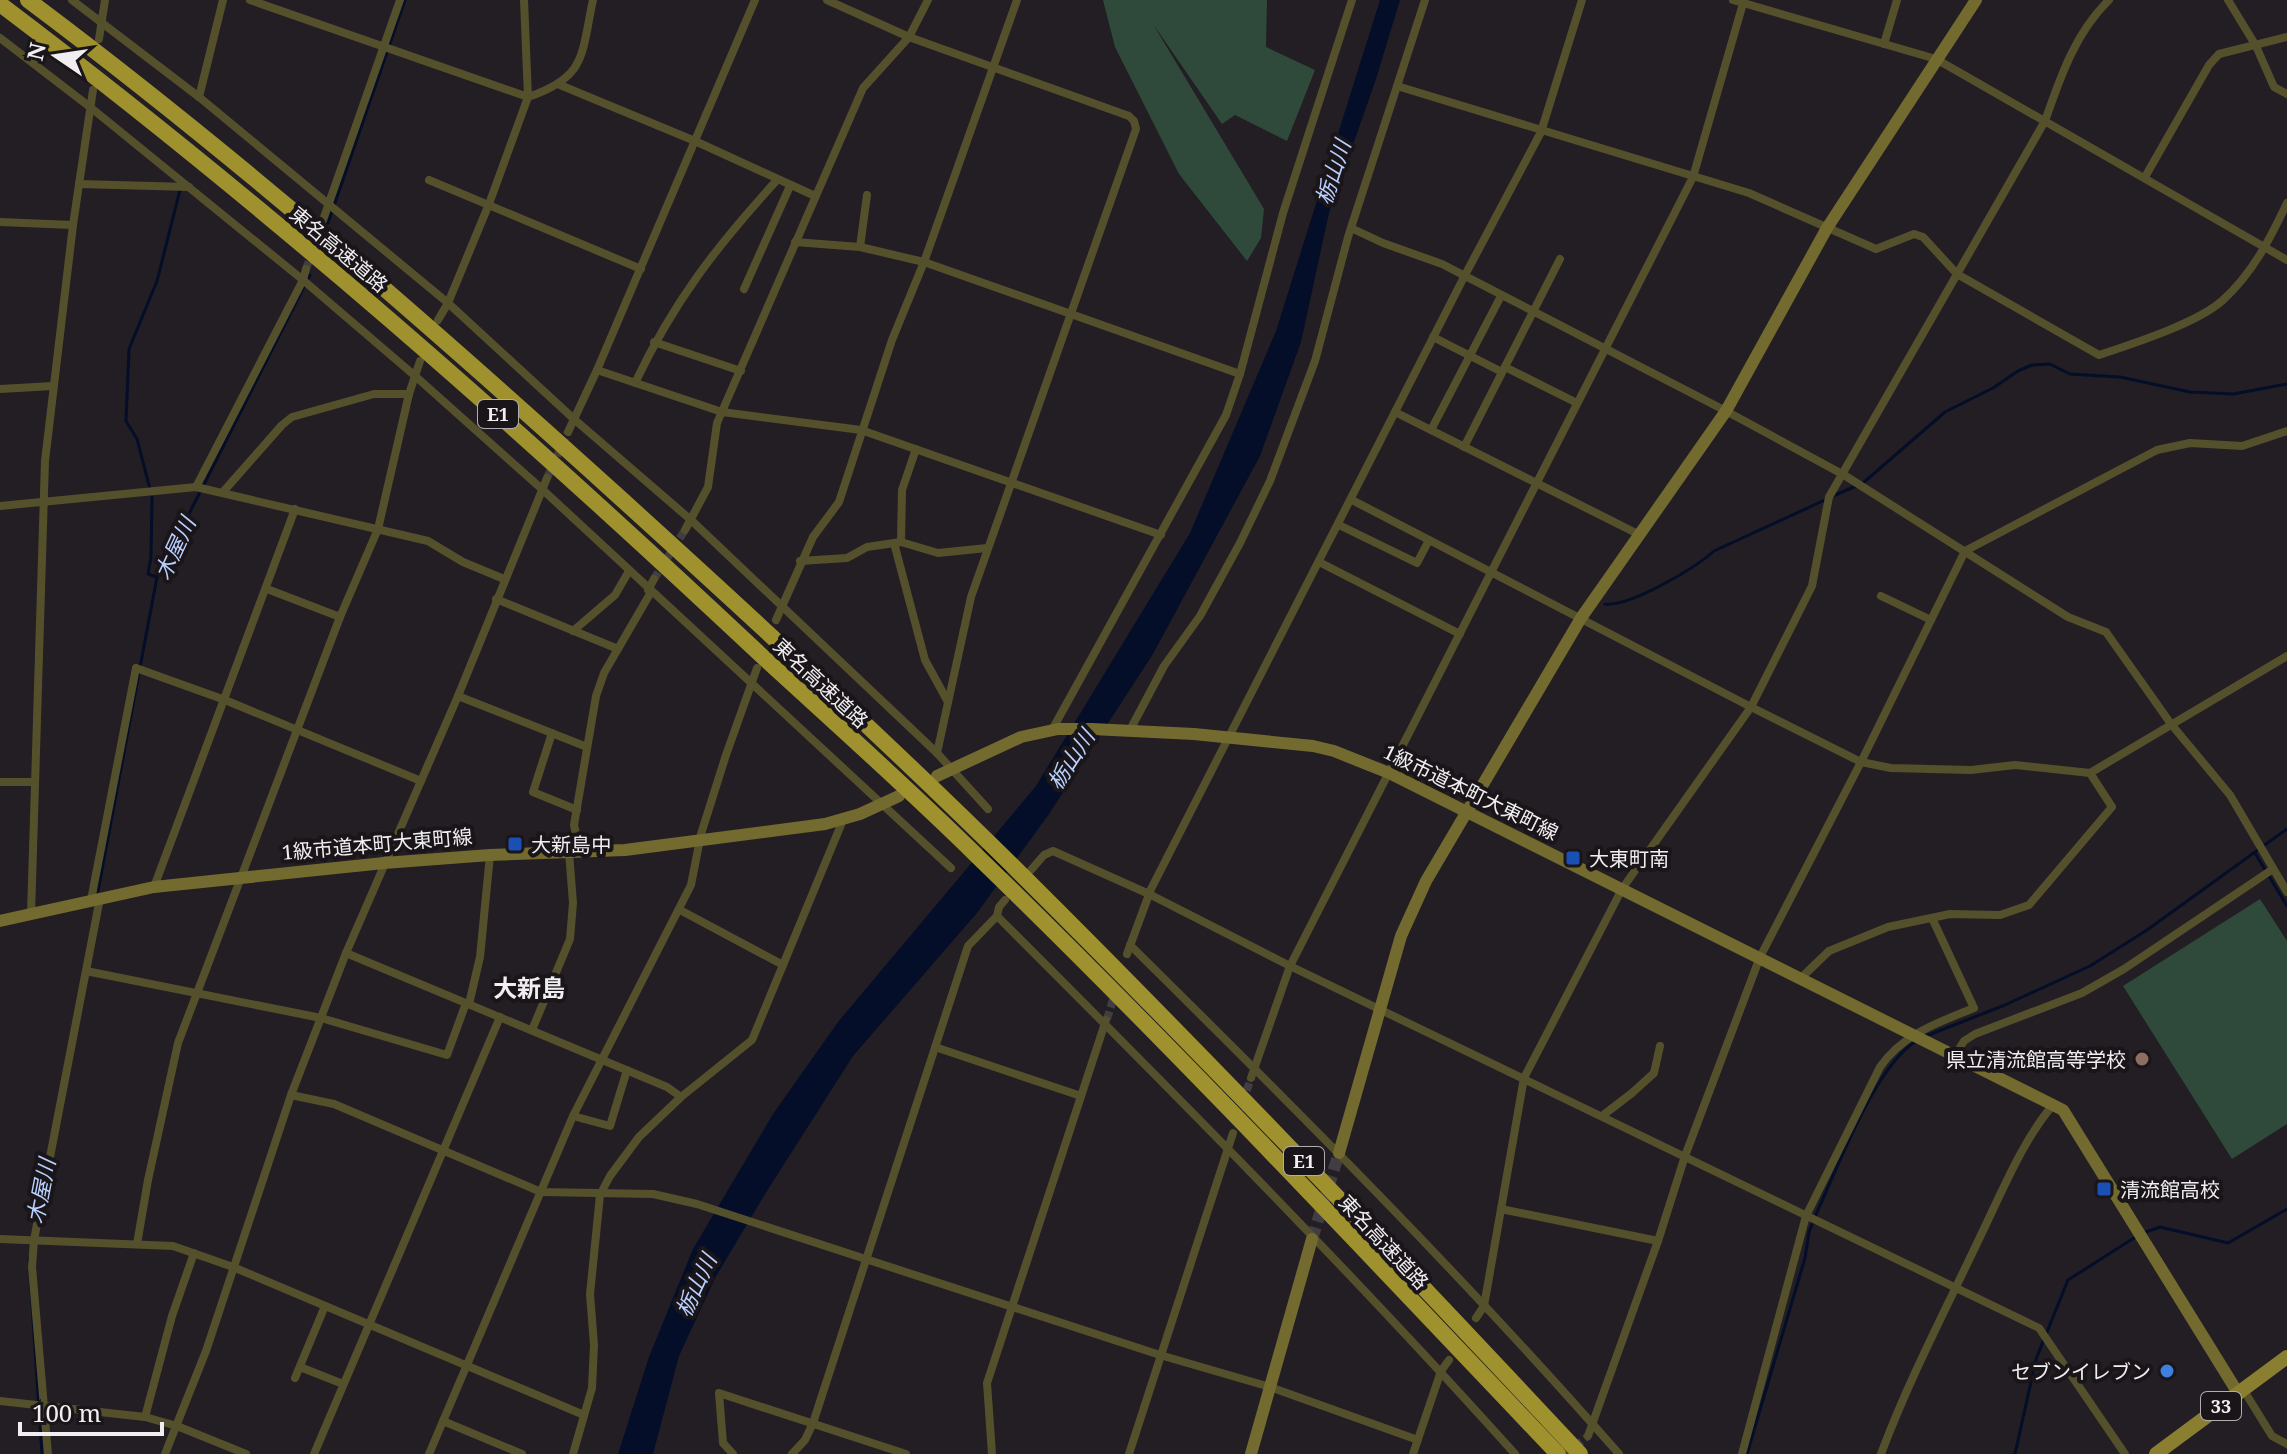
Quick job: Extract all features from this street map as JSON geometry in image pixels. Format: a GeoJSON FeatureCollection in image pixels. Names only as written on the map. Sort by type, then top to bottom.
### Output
{"type":"FeatureCollection","features":[{"type":"Feature","properties":{"kind":"highway","name":"東名高速道路"},"geometry":{"type":"LineString","coordinates":[[28,0],[222,151],[423,320],[710,579],[978,844],[1007,894],[1306,1188],[1558,1454]]}},
{"type":"Feature","properties":{"kind":"highway","name":"東名高速道路"},"geometry":{"type":"LineString","coordinates":[[0,4],[234,187],[411,336],[978,844],[1026,872],[1580,1454]]}},
{"type":"Feature","properties":{"kind":"main road","name":"33"},"geometry":{"type":"LineString","coordinates":[[2156,1454],[2287,1357]]}},
{"type":"Feature","properties":{"kind":"street"},"geometry":{"type":"LineString","coordinates":[[72,0],[199,97],[448,303],[575,420],[691,520],[937,753],[988,809]]}},
{"type":"Feature","properties":{"kind":"street"},"geometry":{"type":"LineString","coordinates":[[99,39],[105,0]]}},
{"type":"Feature","properties":{"kind":"street"},"geometry":{"type":"LineString","coordinates":[[199,97],[223,0]]}},
{"type":"Feature","properties":{"kind":"street"},"geometry":{"type":"LineString","coordinates":[[250,0],[528,97],[560,85],[578,64],[593,0]]}},
{"type":"Feature","properties":{"kind":"street"},"geometry":{"type":"LineString","coordinates":[[323,220],[387,46],[400,0]]}},
{"type":"Feature","properties":{"kind":"street"},"geometry":{"type":"LineString","coordinates":[[438,320],[489,204],[528,97],[524,0]]}},
{"type":"Feature","properties":{"kind":"street"},"geometry":{"type":"LineString","coordinates":[[568,432],[755,0]]}},
{"type":"Feature","properties":{"kind":"street"},"geometry":{"type":"LineString","coordinates":[[827,0],[909,37],[1129,116],[1136,129],[971,597],[937,753]]}},
{"type":"Feature","properties":{"kind":"street"},"geometry":{"type":"LineString","coordinates":[[685,530],[708,487],[715,433],[722,412],[863,88],[909,37],[928,0]]}},
{"type":"Feature","properties":{"kind":"street"},"geometry":{"type":"LineString","coordinates":[[776,620],[800,561],[839,502],[892,340],[924,262],[1017,0]]}},
{"type":"Feature","properties":{"kind":"street"},"geometry":{"type":"LineString","coordinates":[[1055,730],[1226,415],[1283,213],[1352,0]]}},
{"type":"Feature","properties":{"kind":"street"},"geometry":{"type":"LineString","coordinates":[[1128,730],[1164,666],[1200,616],[1270,481],[1315,361],[1351,228],[1425,0]]}},
{"type":"Feature","properties":{"kind":"street"},"geometry":{"type":"LineString","coordinates":[[1582,0],[1541,132],[1149,894],[1129,949],[1255,1068],[1339,1153],[1619,1454]]}},
{"type":"Feature","properties":{"kind":"street"},"geometry":{"type":"LineString","coordinates":[[1733,0],[1936,59],[2287,260]]}},
{"type":"Feature","properties":{"kind":"street"},"geometry":{"type":"LineString","coordinates":[[1884,44],[1897,0]]}},
{"type":"Feature","properties":{"kind":"street"},"geometry":{"type":"LineString","coordinates":[[1339,1153],[1411,908],[1581,618],[1726,411],[1827,228],[1976,0]]}},
{"type":"Feature","properties":{"kind":"street"},"geometry":{"type":"LineString","coordinates":[[1476,1318],[1484,1306],[1524,1078],[1622,889],[1725,748],[1751,707],[1812,586],[1829,497],[2045,121],[2064,66],[2098,11],[2109,0]]}},
{"type":"Feature","properties":{"kind":"street"},"geometry":{"type":"LineString","coordinates":[[2228,0],[2256,46],[2274,87],[2287,94]]}},
{"type":"Feature","properties":{"kind":"street"},"geometry":{"type":"LineString","coordinates":[[1251,1078],[1290,966],[1693,177],[1744,2]]}},
{"type":"Feature","properties":{"kind":"street"},"geometry":{"type":"LineString","coordinates":[[2145,177],[2209,65],[2219,54],[2287,37]]}},
{"type":"Feature","properties":{"kind":"street"},"geometry":{"type":"LineString","coordinates":[[0,38],[306,282],[414,375],[543,490],[951,868]]}},
{"type":"Feature","properties":{"kind":"street"},"geometry":{"type":"LineString","coordinates":[[560,85],[695,141],[815,196]]}},
{"type":"Feature","properties":{"kind":"street"},"geometry":{"type":"LineString","coordinates":[[1397,86],[1749,193],[1876,249],[1914,234],[1923,237],[1957,274],[2099,355],[2143,340],[2212,309],[2247,273],[2265,248],[2287,203]]}},
{"type":"Feature","properties":{"kind":"street"},"geometry":{"type":"LineString","coordinates":[[31,914],[44,502],[53,386],[93,90]]}},
{"type":"Feature","properties":{"kind":"street"},"geometry":{"type":"LineString","coordinates":[[429,180],[641,269]]}},
{"type":"Feature","properties":{"kind":"street"},"geometry":{"type":"LineString","coordinates":[[635,383],[654,342],[704,264],[777,180]]}},
{"type":"Feature","properties":{"kind":"street"},"geometry":{"type":"LineString","coordinates":[[79,184],[189,187]]}},
{"type":"Feature","properties":{"kind":"street"},"geometry":{"type":"LineString","coordinates":[[744,289],[790,186]]}},
{"type":"Feature","properties":{"kind":"street"},"geometry":{"type":"LineString","coordinates":[[860,247],[867,195]]}},
{"type":"Feature","properties":{"kind":"street"},"geometry":{"type":"LineString","coordinates":[[0,222],[73,225]]}},
{"type":"Feature","properties":{"kind":"street"},"geometry":{"type":"LineString","coordinates":[[1351,228],[1442,264],[1726,411],[1844,475],[2068,617],[2106,632],[2171,724],[2230,795],[2271,870],[2287,892]]}},
{"type":"Feature","properties":{"kind":"street"},"geometry":{"type":"LineString","coordinates":[[795,242],[860,247],[924,262],[1240,374]]}},
{"type":"Feature","properties":{"kind":"street"},"geometry":{"type":"LineString","coordinates":[[1464,447],[1560,259]]}},
{"type":"Feature","properties":{"kind":"street"},"geometry":{"type":"LineString","coordinates":[[200,488],[306,282],[306,269]]}},
{"type":"Feature","properties":{"kind":"street"},"geometry":{"type":"LineString","coordinates":[[1431,430],[1501,296]]}},
{"type":"Feature","properties":{"kind":"street"},"geometry":{"type":"LineString","coordinates":[[1433,337],[1577,403]]}},
{"type":"Feature","properties":{"kind":"street"},"geometry":{"type":"LineString","coordinates":[[654,342],[741,371]]}},
{"type":"Feature","properties":{"kind":"street"},"geometry":{"type":"LineString","coordinates":[[137,1244],[172,1061],[340,617],[378,529],[409,394],[420,361]]}},
{"type":"Feature","properties":{"kind":"street"},"geometry":{"type":"LineString","coordinates":[[597,370],[722,412],[861,430],[1161,535]]}},
{"type":"Feature","properties":{"kind":"street"},"geometry":{"type":"LineString","coordinates":[[0,389],[53,386]]}},
{"type":"Feature","properties":{"kind":"street"},"geometry":{"type":"LineString","coordinates":[[223,492],[292,417],[374,394],[409,394]]}},
{"type":"Feature","properties":{"kind":"street"},"geometry":{"type":"LineString","coordinates":[[1395,412],[1638,534]]}},
{"type":"Feature","properties":{"kind":"street"},"geometry":{"type":"LineString","coordinates":[[1588,1436],[1685,1156],[1760,957],[1965,551],[2157,450],[2190,443],[2242,446],[2287,431]]}},
{"type":"Feature","properties":{"kind":"street"},"geometry":{"type":"LineString","coordinates":[[916,449],[902,490],[898,543],[925,660],[948,703]]}},
{"type":"Feature","properties":{"kind":"street"},"geometry":{"type":"LineString","coordinates":[[165,1454],[206,1351],[291,1095],[346,953],[458,696],[547,478]]}},
{"type":"Feature","properties":{"kind":"street"},"geometry":{"type":"LineString","coordinates":[[0,506],[200,488],[428,541],[463,562],[504,579]]}},
{"type":"Feature","properties":{"kind":"street"},"geometry":{"type":"LineString","coordinates":[[1352,500],[1861,762],[1917,771],[2015,765],[2090,773],[2287,656]]}},
{"type":"Feature","properties":{"kind":"street"},"geometry":{"type":"LineString","coordinates":[[154,887],[295,509]]}},
{"type":"Feature","properties":{"kind":"street"},"geometry":{"type":"LineString","coordinates":[[1339,525],[1417,563],[1429,540]]}},
{"type":"Feature","properties":{"kind":"street"},"geometry":{"type":"LineString","coordinates":[[800,561],[847,558],[867,547],[898,543],[938,553],[987,548]]}},
{"type":"Feature","properties":{"kind":"street"},"geometry":{"type":"LineString","coordinates":[[1319,562],[1460,634]]}},
{"type":"Feature","properties":{"kind":"street"},"geometry":{"type":"LineString","coordinates":[[573,631],[615,595],[629,571]]}},
{"type":"Feature","properties":{"kind":"street"},"geometry":{"type":"LineString","coordinates":[[532,1030],[570,939],[574,825],[596,696],[604,673],[654,579]]}},
{"type":"Feature","properties":{"kind":"street"},"geometry":{"type":"LineString","coordinates":[[267,589],[340,617]]}},
{"type":"Feature","properties":{"kind":"street"},"geometry":{"type":"LineString","coordinates":[[1881,596],[1931,620]]}},
{"type":"Feature","properties":{"kind":"street"},"geometry":{"type":"LineString","coordinates":[[496,599],[618,649]]}},
{"type":"Feature","properties":{"kind":"street"},"geometry":{"type":"LineString","coordinates":[[429,1454],[573,1116],[691,885],[700,841],[726,755],[757,668]]}},
{"type":"Feature","properties":{"kind":"street"},"geometry":{"type":"LineString","coordinates":[[48,1454],[40,1406],[32,1267],[34,1240],[140,669],[225,700],[421,781]]}},
{"type":"Feature","properties":{"kind":"street"},"geometry":{"type":"LineString","coordinates":[[458,696],[587,747]]}},
{"type":"Feature","properties":{"kind":"street","name":"1級市道本町大東町線"},"geometry":{"type":"LineString","coordinates":[[937,776],[1006,743],[1055,730],[1128,730],[1229,737],[1313,746],[1349,756],[1389,773],[2054,1103]]}},
{"type":"Feature","properties":{"kind":"street"},"geometry":{"type":"LineString","coordinates":[[552,733],[533,792],[577,810]]}},
{"type":"Feature","properties":{"kind":"street"},"geometry":{"type":"LineString","coordinates":[[1801,978],[1817,959],[1844,943],[1888,927],[1950,914],[2000,915],[2029,905],[2112,807],[2090,773]]}},
{"type":"Feature","properties":{"kind":"street"},"geometry":{"type":"LineString","coordinates":[[0,782],[35,782]]}},
{"type":"Feature","properties":{"kind":"street","name":"1級市道本町大東町線"},"geometry":{"type":"LineString","coordinates":[[0,921],[154,887],[240,877],[490,855],[625,850],[700,841],[843,820],[899,796]]}},
{"type":"Feature","properties":{"kind":"street"},"geometry":{"type":"LineString","coordinates":[[573,1454],[592,1388],[594,1345],[591,1284],[600,1195],[639,1137],[681,1097],[752,1040],[843,820]]}},
{"type":"Feature","properties":{"kind":"street"},"geometry":{"type":"LineString","coordinates":[[1026,872],[1053,851],[1149,894],[1290,966],[2039,1328],[2125,1454]]}},
{"type":"Feature","properties":{"kind":"street"},"geometry":{"type":"LineString","coordinates":[[86,971],[321,1018],[447,1055],[468,1003],[480,957],[490,855]]}},
{"type":"Feature","properties":{"kind":"street"},"geometry":{"type":"LineString","coordinates":[[1956,1054],[1964,1041],[1975,1034],[2082,993],[2103,981],[2271,870]]}},
{"type":"Feature","properties":{"kind":"street"},"geometry":{"type":"LineString","coordinates":[[792,1454],[805,1440],[813,1423],[968,946],[997,916],[1007,894]]}},
{"type":"Feature","properties":{"kind":"street"},"geometry":{"type":"LineString","coordinates":[[680,910],[783,965]]}},
{"type":"Feature","properties":{"kind":"street"},"geometry":{"type":"LineString","coordinates":[[997,916],[1106,1022],[1228,1148],[1441,1371],[1515,1454]]}},
{"type":"Feature","properties":{"kind":"street"},"geometry":{"type":"LineString","coordinates":[[1742,1454],[1806,1216],[1880,1067],[1914,1034],[1974,1008],[1932,918]]}},
{"type":"Feature","properties":{"kind":"street"},"geometry":{"type":"LineString","coordinates":[[346,953],[667,1087],[681,1097]]}},
{"type":"Feature","properties":{"kind":"street"},"geometry":{"type":"LineString","coordinates":[[314,1454],[500,1017]]}},
{"type":"Feature","properties":{"kind":"street"},"geometry":{"type":"LineString","coordinates":[[992,1454],[987,1383],[1106,1022]]}},
{"type":"Feature","properties":{"kind":"street"},"geometry":{"type":"LineString","coordinates":[[1602,1116],[1654,1073],[1660,1046]]}},
{"type":"Feature","properties":{"kind":"street"},"geometry":{"type":"LineString","coordinates":[[935,1047],[1081,1096]]}},
{"type":"Feature","properties":{"kind":"street"},"geometry":{"type":"LineString","coordinates":[[573,1116],[610,1126],[627,1070]]}},
{"type":"Feature","properties":{"kind":"street"},"geometry":{"type":"LineString","coordinates":[[291,1095],[334,1104],[541,1192],[653,1194],[697,1204],[864,1261],[1270,1387],[1418,1440]]}},
{"type":"Feature","properties":{"kind":"street"},"geometry":{"type":"LineString","coordinates":[[1881,1454],[1902,1399],[1956,1288],[2040,1120],[2054,1103],[2068,1115],[2241,1391],[2272,1436],[2287,1444]]}},
{"type":"Feature","properties":{"kind":"street"},"geometry":{"type":"LineString","coordinates":[[1129,1454],[1233,1133]]}},
{"type":"Feature","properties":{"kind":"street"},"geometry":{"type":"LineString","coordinates":[[1501,1209],[1658,1241]]}},
{"type":"Feature","properties":{"kind":"street"},"geometry":{"type":"LineString","coordinates":[[0,1239],[173,1246],[233,1267],[584,1415]]}},
{"type":"Feature","properties":{"kind":"street"},"geometry":{"type":"LineString","coordinates":[[1251,1454],[1312,1239]]}},
{"type":"Feature","properties":{"kind":"street"},"geometry":{"type":"LineString","coordinates":[[145,1417],[172,1316],[194,1253]]}},
{"type":"Feature","properties":{"kind":"street"},"geometry":{"type":"LineString","coordinates":[[295,1378],[325,1306]]}},
{"type":"Feature","properties":{"kind":"street"},"geometry":{"type":"LineString","coordinates":[[1413,1454],[1441,1371],[1449,1360]]}},
{"type":"Feature","properties":{"kind":"street"},"geometry":{"type":"LineString","coordinates":[[300,1367],[343,1384]]}},
{"type":"Feature","properties":{"kind":"street"},"geometry":{"type":"LineString","coordinates":[[733,1454],[723,1443],[719,1393],[906,1454]]}},
{"type":"Feature","properties":{"kind":"street"},"geometry":{"type":"LineString","coordinates":[[0,1401],[145,1417],[177,1426],[246,1454]]}},
{"type":"Feature","properties":{"kind":"street"},"geometry":{"type":"LineString","coordinates":[[443,1421],[522,1454]]}},
{"type":"Feature","properties":{"kind":"green space"},"geometry":{"type":"Polygon","coordinates":[[[1103,0],[1267,0],[1266,47],[1315,70],[1287,141],[1235,115],[1222,124],[1153,24],[1264,209],[1261,238],[1247,261],[1179,174],[1115,47],[1103,0]]]}},
{"type":"Feature","properties":{"kind":"green space"},"geometry":{"type":"Polygon","coordinates":[[[2260,899],[2287,941],[2287,1124],[2232,1159],[2123,986],[2260,899]]]}},
{"type":"Feature","properties":{"kind":"water","name":"栃山川"},"geometry":{"type":"Polygon","coordinates":[[[1380,0],[1400,0],[1329,213],[1301,342],[1260,456],[1153,654],[1049,814],[977,913],[853,1056],[765,1194],[715,1278],[679,1356],[653,1454],[618,1454],[649,1357],[693,1249],[773,1114],[838,1022],[1036,786],[1190,533],[1276,331],[1380,0]]]}},
{"type":"Feature","properties":{"kind":"waterway","name":"木屋川"},"geometry":{"type":"LineString","coordinates":[[328,223],[405,0]]}},
{"type":"Feature","properties":{"kind":"waterway"},"geometry":{"type":"LineString","coordinates":[[150,489],[137,439],[126,421],[129,349],[157,281],[180,190]]}},
{"type":"Feature","properties":{"kind":"waterway","name":"木屋川"},"geometry":{"type":"LineString","coordinates":[[98,891],[157,577],[310,275]]}},
{"type":"Feature","properties":{"kind":"waterway"},"geometry":{"type":"LineString","coordinates":[[1863,483],[1945,412],[2032,365],[2050,364],[2070,374],[2120,377],[2190,392],[2233,394],[2287,384]]}},
{"type":"Feature","properties":{"kind":"waterway"},"geometry":{"type":"LineString","coordinates":[[1833,496],[1856,486]]}},
{"type":"Feature","properties":{"kind":"waterway"},"geometry":{"type":"LineString","coordinates":[[152,497],[148,574],[157,577]]}},
{"type":"Feature","properties":{"kind":"waterway"},"geometry":{"type":"LineString","coordinates":[[1605,604],[1645,593],[1678,576],[1714,551],[1827,499]]}},
{"type":"Feature","properties":{"kind":"waterway"},"geometry":{"type":"LineString","coordinates":[[1926,1036],[2005,1005],[2090,966],[2147,930],[2287,829]]}},
{"type":"Feature","properties":{"kind":"waterway"},"geometry":{"type":"LineString","coordinates":[[2255,853],[2287,906]]}},
{"type":"Feature","properties":{"kind":"waterway"},"geometry":{"type":"LineString","coordinates":[[1747,1454],[1817,1212],[1872,1095],[1886,1072],[1916,1041]]}},
{"type":"Feature","properties":{"kind":"waterway"},"geometry":{"type":"LineString","coordinates":[[2143,1233],[2160,1227],[2228,1243],[2287,1209]]}},
{"type":"Feature","properties":{"kind":"waterway"},"geometry":{"type":"LineString","coordinates":[[2015,1454],[2036,1359],[2068,1280],[2137,1236]]}},
{"type":"Feature","properties":{"kind":"waterway","name":"木屋川"},"geometry":{"type":"LineString","coordinates":[[29,1258],[42,1454]]}},
{"type":"Feature","properties":{"kind":"tunnel"},"geometry":{"type":"LineString","coordinates":[[306,269],[323,220]]}},
{"type":"Feature","properties":{"kind":"tunnel"},"geometry":{"type":"LineString","coordinates":[[547,478],[568,432]]}},
{"type":"Feature","properties":{"kind":"tunnel"},"geometry":{"type":"LineString","coordinates":[[654,579],[685,530]]}},
{"type":"Feature","properties":{"kind":"tunnel"},"geometry":{"type":"LineString","coordinates":[[1107,1019],[1115,993]]}},
{"type":"Feature","properties":{"kind":"tunnel"},"geometry":{"type":"LineString","coordinates":[[1243,1102],[1251,1078]]}},
{"type":"Feature","properties":{"kind":"tunnel"},"geometry":{"type":"LineString","coordinates":[[1312,1239],[1339,1153]]}},
{"type":"Feature","properties":{"kind":"tunnel"},"geometry":{"type":"LineString","coordinates":[[1566,1454],[1588,1436]]}},
{"type":"Feature","properties":{"kind":"place","name":"大新島中"},"geometry":{"type":"Point","coordinates":[515,844]}},
{"type":"Feature","properties":{"kind":"place","name":"大東町南"},"geometry":{"type":"Point","coordinates":[1573,858]}},
{"type":"Feature","properties":{"kind":"place","name":"県立清流館高等学校"},"geometry":{"type":"Point","coordinates":[2142,1059]}},
{"type":"Feature","properties":{"kind":"place","name":"清流館高校"},"geometry":{"type":"Point","coordinates":[2104,1189]}},
{"type":"Feature","properties":{"kind":"place","name":"セブンイレブン"},"geometry":{"type":"Point","coordinates":[2167,1371]}},
{"type":"Feature","properties":{"kind":"district","name":"大新島"},"geometry":{"type":"Point","coordinates":[529,987]}}]}
